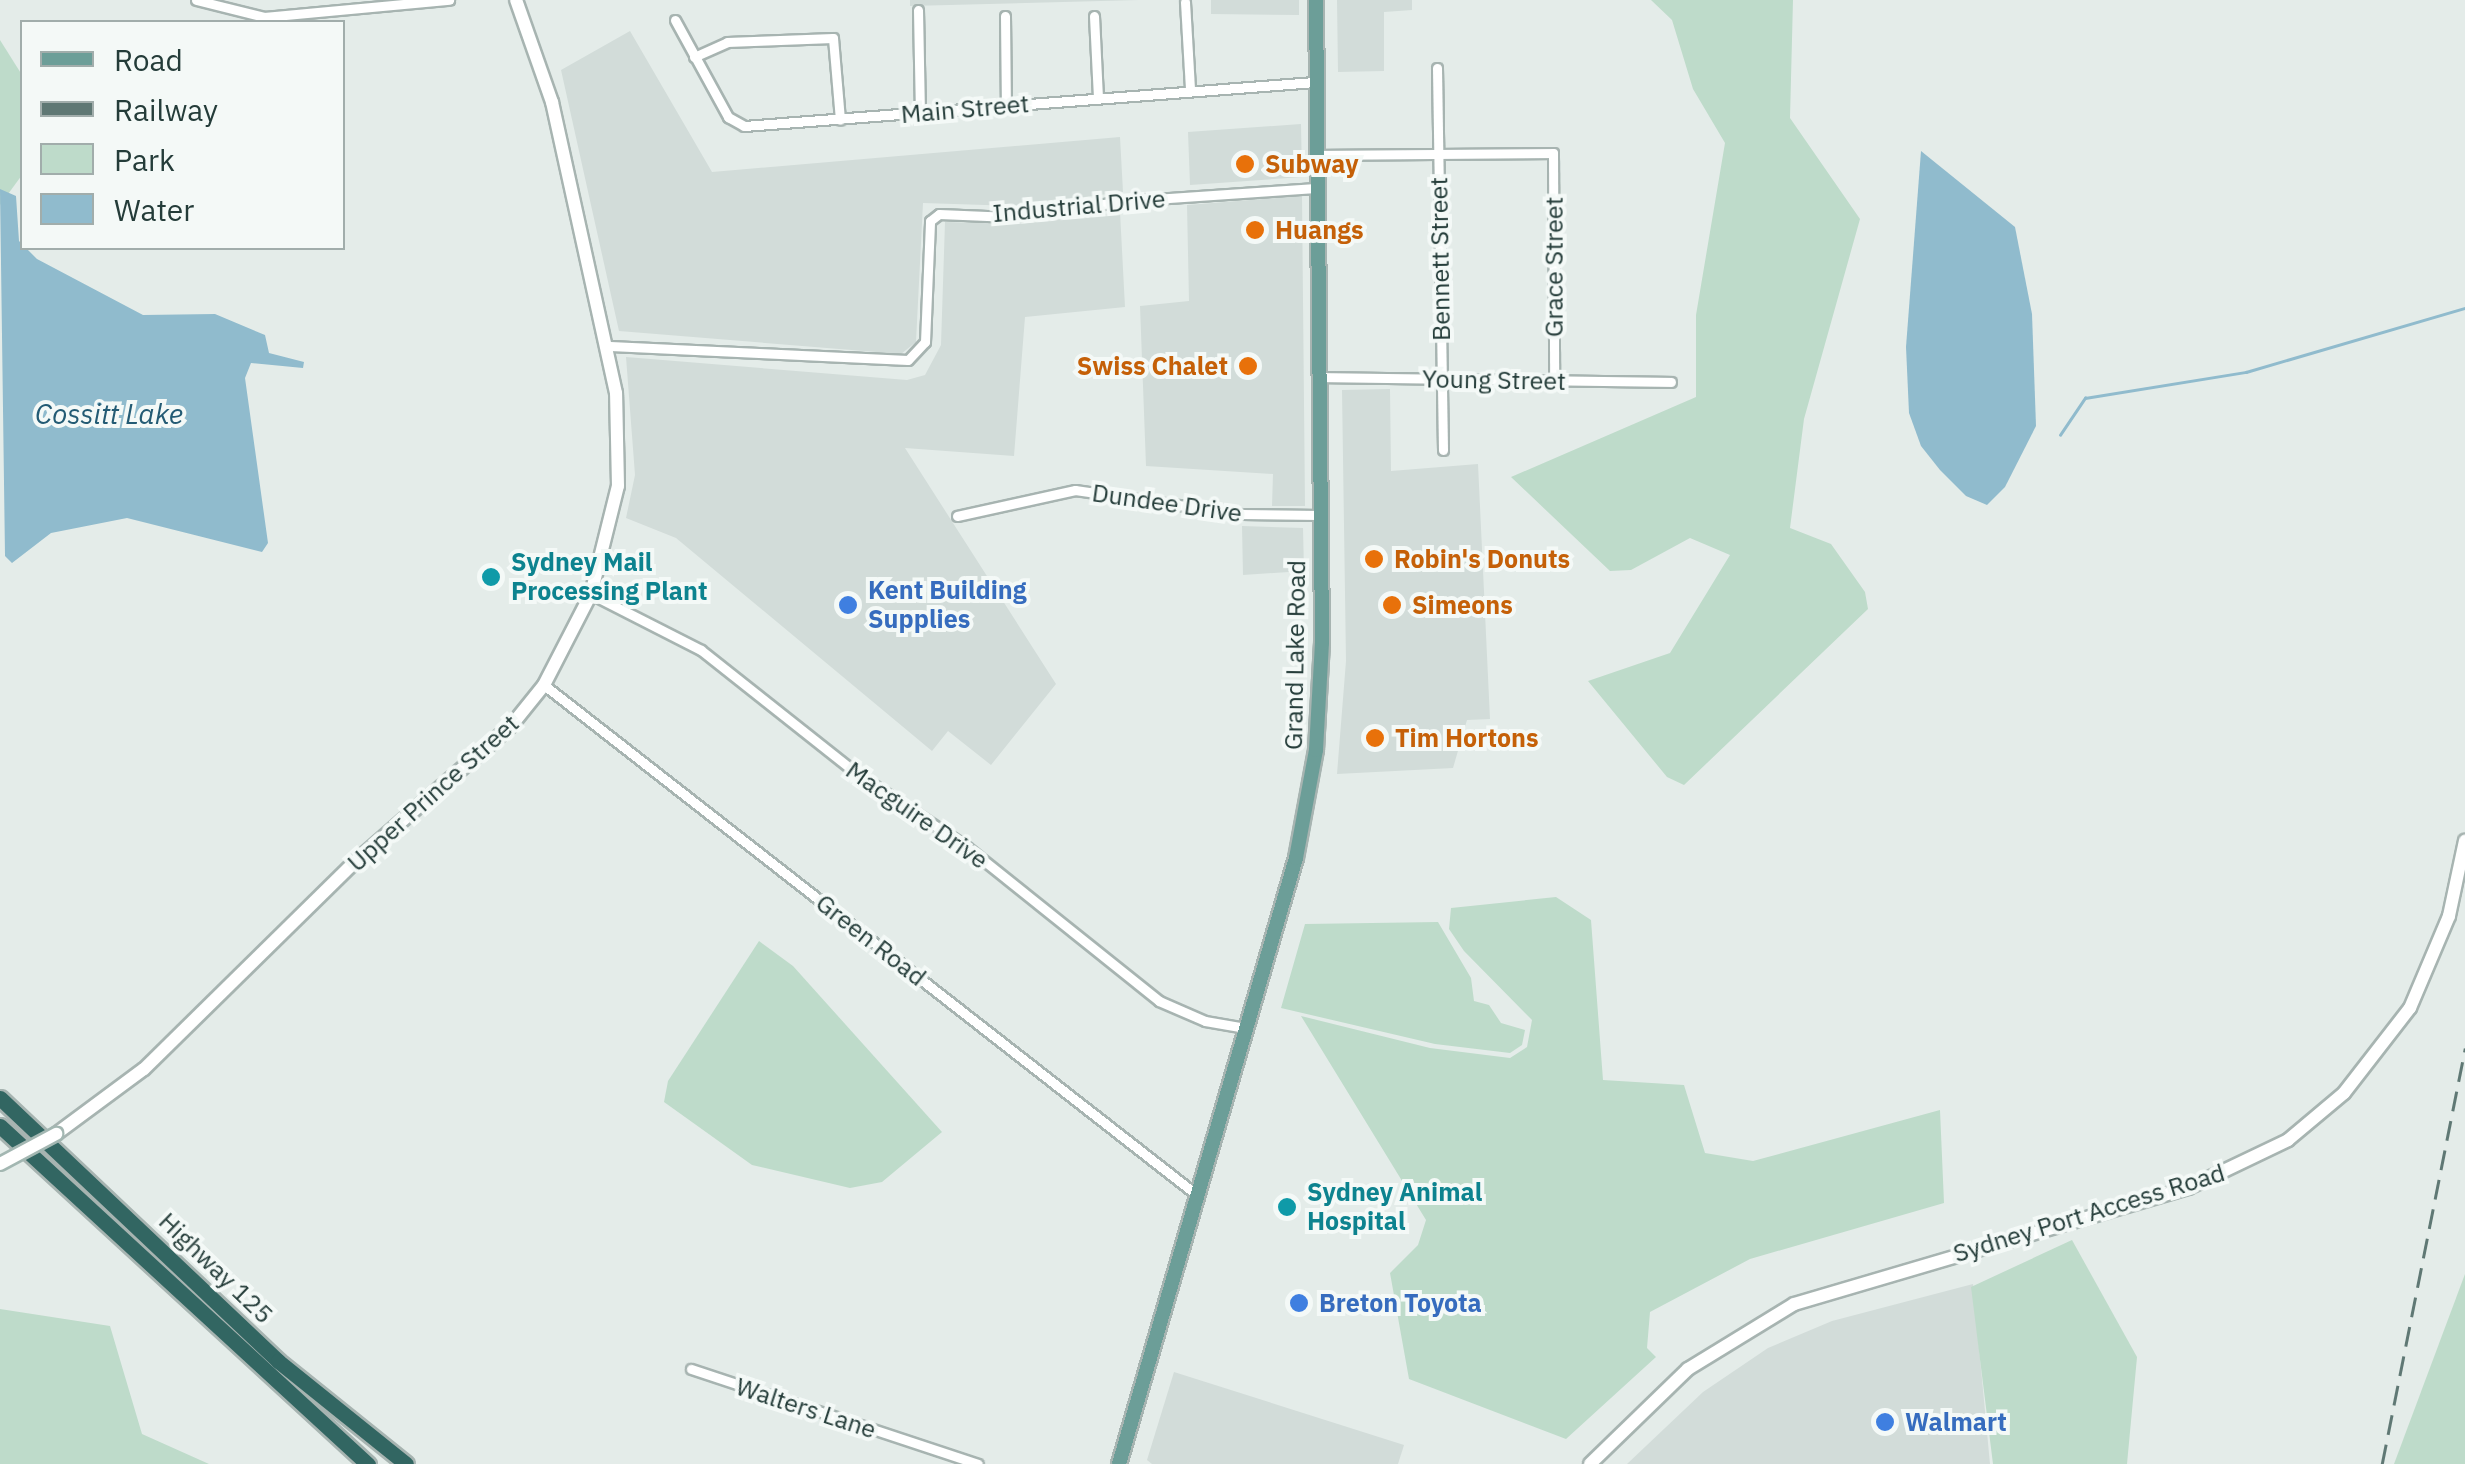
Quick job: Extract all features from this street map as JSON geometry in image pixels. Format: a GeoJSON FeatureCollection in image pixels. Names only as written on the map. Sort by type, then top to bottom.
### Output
{"type":"FeatureCollection","features":[{"type":"Feature","properties":{"kind":"highway","name":"Highway 125"},"geometry":{"type":"LineString","coordinates":[[0,1098],[278,1360],[406,1464]]}},
{"type":"Feature","properties":{"kind":"highway","name":"Highway 125"},"geometry":{"type":"LineString","coordinates":[[0,1126],[368,1464]]}},
{"type":"Feature","properties":{"kind":"main road","name":"Grand Lake Road"},"geometry":{"type":"LineString","coordinates":[[1119,1464],[1300,840],[1316,750],[1316,0]]}},
{"type":"Feature","properties":{"kind":"street"},"geometry":{"type":"LineString","coordinates":[[196,0],[264,17],[449,0]]}},
{"type":"Feature","properties":{"kind":"street","name":"Upper Prince Street"},"geometry":{"type":"LineString","coordinates":[[0,1164],[56,1134],[163,1052],[356,860],[504,733],[544,685],[591,594],[618,486],[610,346],[540,60],[516,0]]}},
{"type":"Feature","properties":{"kind":"street"},"geometry":{"type":"LineString","coordinates":[[1185,2],[1190,89]]}},
{"type":"Feature","properties":{"kind":"street"},"geometry":{"type":"LineString","coordinates":[[918,10],[920,114]]}},
{"type":"Feature","properties":{"kind":"street"},"geometry":{"type":"LineString","coordinates":[[1005,16],[1006,105]]}},
{"type":"Feature","properties":{"kind":"street"},"geometry":{"type":"LineString","coordinates":[[1094,16],[1098,97]]}},
{"type":"Feature","properties":{"kind":"street","name":"Main Street"},"geometry":{"type":"LineString","coordinates":[[676,20],[694,57],[738,124],[840,120],[1315,82]]}},
{"type":"Feature","properties":{"kind":"street"},"geometry":{"type":"LineString","coordinates":[[694,57],[726,42],[833,38],[840,120]]}},
{"type":"Feature","properties":{"kind":"street","name":"Bennett Street"},"geometry":{"type":"LineString","coordinates":[[1437,68],[1442,450]]}},
{"type":"Feature","properties":{"kind":"street"},"geometry":{"type":"LineString","coordinates":[[1316,155],[1438,154]]}},
{"type":"Feature","properties":{"kind":"street","name":"Grace Street"},"geometry":{"type":"LineString","coordinates":[[1438,154],[1553,154],[1554,380]]}},
{"type":"Feature","properties":{"kind":"street","name":"Industrial Drive"},"geometry":{"type":"LineString","coordinates":[[610,346],[908,360],[925,342],[930,221],[939,214],[1012,216],[1125,201],[1316,188]]}},
{"type":"Feature","properties":{"kind":"street","name":"Young Street"},"geometry":{"type":"LineString","coordinates":[[1316,377],[1671,382]]}},
{"type":"Feature","properties":{"kind":"street","name":"Dundee Drive"},"geometry":{"type":"LineString","coordinates":[[957,516],[1075,490],[1242,514],[1319,515]]}},
{"type":"Feature","properties":{"kind":"street","name":"Macguire Drive"},"geometry":{"type":"LineString","coordinates":[[591,594],[701,650],[852,770],[967,847],[1160,1001],[1205,1021],[1245,1028]]}},
{"type":"Feature","properties":{"kind":"street","name":"Green Road"},"geometry":{"type":"LineString","coordinates":[[544,685],[1197,1195]]}},
{"type":"Feature","properties":{"kind":"street","name":"Sydney Port Access Road"},"geometry":{"type":"LineString","coordinates":[[1590,1464],[1688,1368],[1794,1304],[2188,1188],[2288,1140],[2351,1086],[2410,1008],[2449,916],[2465,841]]}},
{"type":"Feature","properties":{"kind":"street","name":"Walters Lane"},"geometry":{"type":"LineString","coordinates":[[692,1369],[978,1464]]}},
{"type":"Feature","properties":{"kind":"shaded area"},"geometry":{"type":"Polygon","coordinates":[[[910,0],[1139,0],[910,6],[910,0]]]}},
{"type":"Feature","properties":{"kind":"shaded area"},"geometry":{"type":"Polygon","coordinates":[[[1211,0],[1299,0],[1299,15],[1211,14],[1211,0]]]}},
{"type":"Feature","properties":{"kind":"shaded area"},"geometry":{"type":"Polygon","coordinates":[[[1337,0],[1412,0],[1412,10],[1384,12],[1384,71],[1338,72],[1337,0]]]}},
{"type":"Feature","properties":{"kind":"shaded area"},"geometry":{"type":"Polygon","coordinates":[[[630,31],[712,172],[1120,137],[1123,192],[1016,206],[923,203],[916,342],[901,354],[619,331],[561,70],[630,31]]]}},
{"type":"Feature","properties":{"kind":"shaded area"},"geometry":{"type":"Polygon","coordinates":[[[1301,124],[1302,177],[1190,185],[1188,132],[1301,124]]]}},
{"type":"Feature","properties":{"kind":"shaded area"},"geometry":{"type":"Polygon","coordinates":[[[1302,196],[1305,506],[1272,506],[1273,474],[1146,466],[1140,306],[1189,301],[1187,205],[1302,196]]]}},
{"type":"Feature","properties":{"kind":"shaded area"},"geometry":{"type":"Polygon","coordinates":[[[1120,212],[1125,307],[1025,317],[1014,456],[905,448],[1056,684],[991,765],[948,731],[932,751],[676,538],[626,518],[635,475],[626,357],[907,380],[925,375],[941,345],[945,222],[1019,224],[1120,212]]]}},
{"type":"Feature","properties":{"kind":"shaded area"},"geometry":{"type":"Polygon","coordinates":[[[1390,389],[1391,471],[1478,464],[1490,719],[1467,720],[1453,768],[1337,774],[1346,661],[1342,390],[1390,389]]]}},
{"type":"Feature","properties":{"kind":"shaded area"},"geometry":{"type":"Polygon","coordinates":[[[1242,526],[1303,528],[1304,571],[1243,575],[1242,526]]]}},
{"type":"Feature","properties":{"kind":"shaded area"},"geometry":{"type":"Polygon","coordinates":[[[1973,1284],[1990,1464],[1627,1464],[1703,1392],[1768,1348],[1832,1321],[1973,1284]]]}},
{"type":"Feature","properties":{"kind":"shaded area"},"geometry":{"type":"Polygon","coordinates":[[[1174,1372],[1404,1445],[1398,1464],[1152,1464],[1147,1460],[1174,1372]]]}},
{"type":"Feature","properties":{"kind":"green space"},"geometry":{"type":"Polygon","coordinates":[[[1651,0],[1793,0],[1790,118],[1860,219],[1804,419],[1790,528],[1831,544],[1865,592],[1868,609],[1684,785],[1667,777],[1588,681],[1670,653],[1730,555],[1690,538],[1631,570],[1610,571],[1511,477],[1696,397],[1696,315],[1725,143],[1693,89],[1672,20],[1651,0]]]}},
{"type":"Feature","properties":{"kind":"green space"},"geometry":{"type":"Polygon","coordinates":[[[0,40],[20,72],[20,178],[0,205],[0,40]]]}},
{"type":"Feature","properties":{"kind":"green space"},"geometry":{"type":"Polygon","coordinates":[[[1556,897],[1591,920],[1603,1080],[1684,1085],[1705,1153],[1753,1161],[1940,1110],[1944,1203],[1750,1259],[1650,1312],[1647,1348],[1656,1357],[1566,1439],[1409,1379],[1390,1273],[1418,1245],[1426,1220],[1301,1016],[1430,1048],[1510,1058],[1527,1047],[1532,1020],[1464,951],[1449,929],[1451,908],[1556,897]]]}},
{"type":"Feature","properties":{"kind":"green space"},"geometry":{"type":"Polygon","coordinates":[[[1438,922],[1471,978],[1474,1001],[1489,1005],[1501,1023],[1525,1030],[1522,1045],[1510,1053],[1435,1044],[1281,1008],[1305,924],[1438,922]]]}},
{"type":"Feature","properties":{"kind":"green space"},"geometry":{"type":"Polygon","coordinates":[[[759,941],[793,966],[942,1132],[882,1182],[850,1188],[752,1165],[664,1102],[668,1081],[759,941]]]}},
{"type":"Feature","properties":{"kind":"green space"},"geometry":{"type":"Polygon","coordinates":[[[2072,1240],[2137,1357],[2127,1464],[1993,1464],[1971,1287],[2072,1240]]]}},
{"type":"Feature","properties":{"kind":"green space"},"geometry":{"type":"Polygon","coordinates":[[[2465,1274],[2465,1464],[2394,1464],[2465,1274]]]}},
{"type":"Feature","properties":{"kind":"green space"},"geometry":{"type":"Polygon","coordinates":[[[0,1309],[110,1326],[142,1434],[209,1464],[0,1464],[0,1309]]]}},
{"type":"Feature","properties":{"kind":"water"},"geometry":{"type":"Polygon","coordinates":[[[1921,151],[2015,227],[2032,314],[2036,426],[2005,487],[1987,505],[1966,496],[1940,470],[1921,446],[1909,413],[1906,347],[1921,151]]]}},
{"type":"Feature","properties":{"kind":"water","name":"Cossitt Lake"},"geometry":{"type":"Polygon","coordinates":[[[0,189],[16,196],[20,250],[28,250],[37,259],[143,315],[215,314],[265,335],[269,353],[304,362],[303,368],[251,363],[245,378],[268,543],[262,552],[127,518],[51,533],[12,563],[5,556],[0,189]]]}},
{"type":"Feature","properties":{"kind":"waterway"},"geometry":{"type":"LineString","coordinates":[[2060,435],[2085,398],[2246,372],[2465,308]]}},
{"type":"Feature","properties":{"kind":"railway"},"geometry":{"type":"LineString","coordinates":[[2382,1464],[2465,1048]]}},
{"type":"Feature","properties":{"kind":"place","name":"Subway"},"geometry":{"type":"Point","coordinates":[1245,164]}},
{"type":"Feature","properties":{"kind":"place","name":"Huangs"},"geometry":{"type":"Point","coordinates":[1255,230]}},
{"type":"Feature","properties":{"kind":"place","name":"Swiss Chalet"},"geometry":{"type":"Point","coordinates":[1248,366]}},
{"type":"Feature","properties":{"kind":"place","name":"Robin's Donuts"},"geometry":{"type":"Point","coordinates":[1374,559]}},
{"type":"Feature","properties":{"kind":"place","name":"Sydney Mail Processing Plant"},"geometry":{"type":"Point","coordinates":[491,577]}},
{"type":"Feature","properties":{"kind":"place","name":"Kent Building Supplies"},"geometry":{"type":"Point","coordinates":[848,605]}},
{"type":"Feature","properties":{"kind":"place","name":"Simeons"},"geometry":{"type":"Point","coordinates":[1392,605]}},
{"type":"Feature","properties":{"kind":"place","name":"Tim Hortons"},"geometry":{"type":"Point","coordinates":[1375,738]}},
{"type":"Feature","properties":{"kind":"place","name":"Sydney Animal Hospital"},"geometry":{"type":"Point","coordinates":[1287,1207]}},
{"type":"Feature","properties":{"kind":"place","name":"Breton Toyota"},"geometry":{"type":"Point","coordinates":[1299,1303]}},
{"type":"Feature","properties":{"kind":"place","name":"Walmart"},"geometry":{"type":"Point","coordinates":[1885,1422]}}]}
